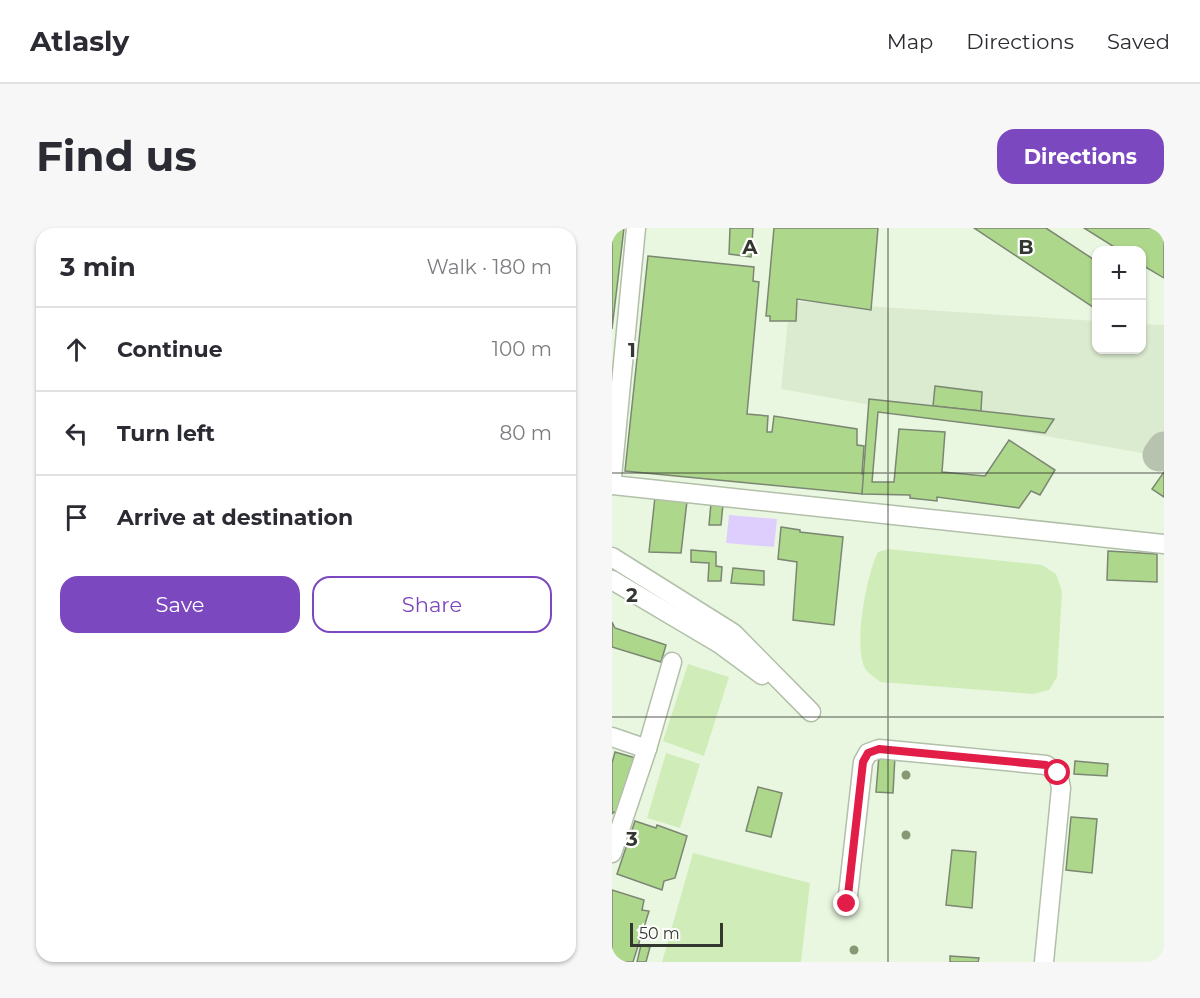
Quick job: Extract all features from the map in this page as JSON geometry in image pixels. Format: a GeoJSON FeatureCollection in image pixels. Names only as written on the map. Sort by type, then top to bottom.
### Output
{"type":"FeatureCollection","features":[{"type":"Feature","properties":{"kind":"street"},"geometry":{"type":"LineString","coordinates":[[612,477],[636,228]]}},
{"type":"Feature","properties":{"kind":"street"},"geometry":{"type":"LineString","coordinates":[[612,485],[1164,544]]}},
{"type":"Feature","properties":{"kind":"street"},"geometry":{"type":"LineString","coordinates":[[615,559],[733,633],[811,712],[720,644],[612,581],[615,559]]}},
{"type":"Feature","properties":{"kind":"street"},"geometry":{"type":"LineString","coordinates":[[612,853],[647,749],[672,662]]}},
{"type":"Feature","properties":{"kind":"street"},"geometry":{"type":"LineString","coordinates":[[612,737],[647,749]]}},
{"type":"Feature","properties":{"kind":"street"},"geometry":{"type":"LineString","coordinates":[[847,904],[863,762],[868,753],[879,749],[1046,765],[1058,773],[1061,788],[1044,962]]}},
{"type":"Feature","properties":{"kind":"shaded area"},"geometry":{"type":"Polygon","coordinates":[[[790,301],[1092,321],[1092,354],[1146,354],[1146,324],[1164,325],[1164,457],[781,389],[790,301]]]}},
{"type":"Feature","properties":{"kind":"shaded area"},"geometry":{"type":"Polygon","coordinates":[[[729,515],[777,519],[774,547],[726,543],[729,515]]]}},
{"type":"Feature","properties":{"kind":"green space"},"geometry":{"type":"Polygon","coordinates":[[[889,549],[1042,565],[1056,574],[1062,591],[1057,677],[1049,690],[1033,694],[880,682],[869,673],[862,660],[860,646],[863,611],[870,576],[878,552],[889,549]]]}},
{"type":"Feature","properties":{"kind":"green space"},"geometry":{"type":"Polygon","coordinates":[[[688,664],[729,677],[704,756],[663,741],[688,664]]]}},
{"type":"Feature","properties":{"kind":"green space"},"geometry":{"type":"Polygon","coordinates":[[[666,753],[700,764],[680,828],[647,818],[666,753]]]}},
{"type":"Feature","properties":{"kind":"green space"},"geometry":{"type":"Polygon","coordinates":[[[693,853],[810,883],[801,962],[662,962],[693,853]]]}},
{"type":"Feature","properties":{"kind":"building"},"geometry":{"type":"Polygon","coordinates":[[[612,228],[624,228],[612,329],[612,228]]]}},
{"type":"Feature","properties":{"kind":"building"},"geometry":{"type":"Polygon","coordinates":[[[730,228],[753,228],[751,257],[729,254],[730,228]]]}},
{"type":"Feature","properties":{"kind":"building"},"geometry":{"type":"Polygon","coordinates":[[[774,228],[878,228],[871,310],[797,299],[796,321],[770,321],[770,316],[766,316],[774,228]]]}},
{"type":"Feature","properties":{"kind":"building"},"geometry":{"type":"Polygon","coordinates":[[[974,228],[1046,228],[1092,258],[1092,306],[974,228]]]}},
{"type":"Feature","properties":{"kind":"building"},"geometry":{"type":"Polygon","coordinates":[[[1084,228],[1164,228],[1164,278],[1146,267],[1146,246],[1113,246],[1084,228]]]}},
{"type":"Feature","properties":{"kind":"building"},"geometry":{"type":"Polygon","coordinates":[[[648,256],[754,267],[753,281],[759,282],[747,414],[768,416],[767,432],[772,432],[774,416],[857,429],[857,445],[864,446],[862,474],[865,475],[862,494],[625,471],[648,256]]]}},
{"type":"Feature","properties":{"kind":"building"},"geometry":{"type":"Polygon","coordinates":[[[935,386],[982,392],[981,411],[933,406],[935,386]]]}},
{"type":"Feature","properties":{"kind":"building"},"geometry":{"type":"Polygon","coordinates":[[[869,399],[1054,419],[1045,433],[878,412],[872,482],[894,482],[899,429],[945,432],[942,472],[985,476],[1009,440],[1055,470],[1040,495],[1031,491],[1019,508],[937,497],[937,501],[910,498],[910,495],[862,494],[869,399]]]}},
{"type":"Feature","properties":{"kind":"building"},"geometry":{"type":"Polygon","coordinates":[[[1164,472],[1164,497],[1152,489],[1164,472]]]}},
{"type":"Feature","properties":{"kind":"building"},"geometry":{"type":"Polygon","coordinates":[[[655,497],[687,501],[681,553],[649,552],[655,497]]]}},
{"type":"Feature","properties":{"kind":"building"},"geometry":{"type":"Polygon","coordinates":[[[711,503],[723,504],[721,525],[709,525],[711,503]]]}},
{"type":"Feature","properties":{"kind":"building"},"geometry":{"type":"Polygon","coordinates":[[[781,527],[800,530],[800,532],[843,537],[834,625],[793,620],[797,562],[778,559],[781,527]]]}},
{"type":"Feature","properties":{"kind":"building"},"geometry":{"type":"Polygon","coordinates":[[[691,550],[716,552],[716,566],[722,567],[721,581],[708,581],[709,563],[691,562],[691,550]]]}},
{"type":"Feature","properties":{"kind":"building"},"geometry":{"type":"Polygon","coordinates":[[[1108,551],[1157,554],[1157,582],[1107,580],[1108,551]]]}},
{"type":"Feature","properties":{"kind":"building"},"geometry":{"type":"Polygon","coordinates":[[[733,568],[764,571],[764,585],[731,583],[733,568]]]}},
{"type":"Feature","properties":{"kind":"building"},"geometry":{"type":"Polygon","coordinates":[[[612,622],[615,628],[666,645],[661,662],[612,647],[612,622]]]}},
{"type":"Feature","properties":{"kind":"building"},"geometry":{"type":"Polygon","coordinates":[[[615,752],[639,759],[621,815],[614,812],[612,814],[612,763],[615,752]]]}},
{"type":"Feature","properties":{"kind":"building"},"geometry":{"type":"Polygon","coordinates":[[[879,755],[895,756],[893,793],[876,792],[879,755]]]}},
{"type":"Feature","properties":{"kind":"building"},"geometry":{"type":"Polygon","coordinates":[[[1075,761],[1108,764],[1107,776],[1074,774],[1075,761]]]}},
{"type":"Feature","properties":{"kind":"building"},"geometry":{"type":"Polygon","coordinates":[[[758,787],[782,793],[771,837],[746,831],[758,787]]]}},
{"type":"Feature","properties":{"kind":"building"},"geometry":{"type":"Polygon","coordinates":[[[1071,817],[1097,819],[1092,873],[1066,870],[1071,817]]]}},
{"type":"Feature","properties":{"kind":"building"},"geometry":{"type":"Polygon","coordinates":[[[635,821],[656,828],[657,825],[687,836],[675,878],[664,881],[662,890],[617,874],[635,821]]]}},
{"type":"Feature","properties":{"kind":"building"},"geometry":{"type":"Polygon","coordinates":[[[952,850],[976,852],[972,908],[946,905],[952,850]]]}},
{"type":"Feature","properties":{"kind":"building"},"geometry":{"type":"Polygon","coordinates":[[[612,890],[644,900],[642,910],[649,911],[633,962],[612,962],[612,890]]]}},
{"type":"Feature","properties":{"kind":"building"},"geometry":{"type":"Polygon","coordinates":[[[641,945],[650,947],[646,962],[637,962],[641,945]]]}},
{"type":"Feature","properties":{"kind":"building"},"geometry":{"type":"Polygon","coordinates":[[[950,956],[979,958],[978,962],[950,962],[950,956]]]}},
{"type":"Feature","properties":{"kind":"taxiway"},"geometry":{"type":"LineString","coordinates":[[1159,455],[1164,448]]}},
{"type":"Feature","properties":{"kind":"route"},"geometry":{"type":"LineString","coordinates":[[847,904],[863,762],[868,753],[879,749],[1046,765],[1058,773]]}}]}
